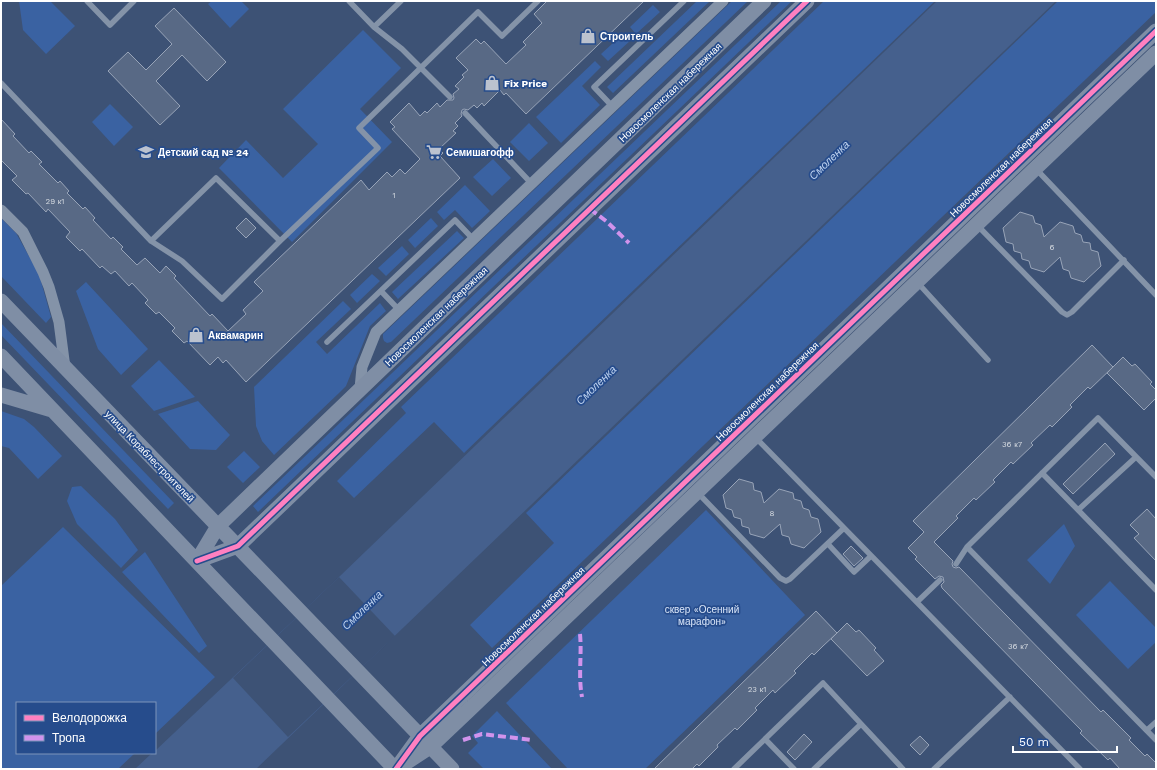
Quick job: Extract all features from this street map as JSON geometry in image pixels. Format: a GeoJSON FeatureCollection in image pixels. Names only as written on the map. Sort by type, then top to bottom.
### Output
{"type":"FeatureCollection","features":[{"type":"Feature","properties":{"kind":"street"},"geometry":{"type":"LineString","coordinates":[[360,389],[362,367],[376,332],[723,1]]}},
{"type":"Feature","properties":{"kind":"street","name":"Новосмоленская набережная"},"geometry":{"type":"LineString","coordinates":[[198,561],[218,526],[764,1]]}},
{"type":"Feature","properties":{"kind":"street"},"geometry":{"type":"LineString","coordinates":[[198,561],[238,546],[807,1]]}},
{"type":"Feature","properties":{"kind":"street","name":"Новосмоленская набережная"},"geometry":{"type":"LineString","coordinates":[[425,742],[687,481],[1156,32]]}},
{"type":"Feature","properties":{"kind":"street","name":"Новосмоленская набережная"},"geometry":{"type":"LineString","coordinates":[[395,769],[697,492],[1156,52]]}},
{"type":"Feature","properties":{"kind":"street"},"geometry":{"type":"LineString","coordinates":[[1,210],[23,232],[43,272],[59,322],[65,368]]}},
{"type":"Feature","properties":{"kind":"street","name":"улица Кораблестроителей"},"geometry":{"type":"LineString","coordinates":[[1,301],[425,742]]}},
{"type":"Feature","properties":{"kind":"street"},"geometry":{"type":"LineString","coordinates":[[1,356],[395,769]]}},
{"type":"Feature","properties":{"kind":"street"},"geometry":{"type":"LineString","coordinates":[[1,395],[52,410]]}},
{"type":"Feature","properties":{"kind":"street"},"geometry":{"type":"LineString","coordinates":[[425,742],[452,769]]}},
{"type":"Feature","properties":{"kind":"lane"},"geometry":{"type":"LineString","coordinates":[[87,1],[110,25],[134,1]]}},
{"type":"Feature","properties":{"kind":"lane"},"geometry":{"type":"LineString","coordinates":[[349,1],[374,27],[402,49],[450,97]]}},
{"type":"Feature","properties":{"kind":"lane"},"geometry":{"type":"LineString","coordinates":[[374,27],[401,1]]}},
{"type":"Feature","properties":{"kind":"lane"},"geometry":{"type":"LineString","coordinates":[[1,83],[151,241],[182,261],[222,299],[280,241],[378,148],[359,128],[478,12],[502,36],[538,1]]}},
{"type":"Feature","properties":{"kind":"lane"},"geometry":{"type":"LineString","coordinates":[[612,106],[594,87],[684,1]]}},
{"type":"Feature","properties":{"kind":"lane"},"geometry":{"type":"LineString","coordinates":[[465,113],[532,183]]}},
{"type":"Feature","properties":{"kind":"lane"},"geometry":{"type":"LineString","coordinates":[[1025,157],[1156,295]]}},
{"type":"Feature","properties":{"kind":"lane"},"geometry":{"type":"LineString","coordinates":[[151,241],[216,178],[280,241]]}},
{"type":"Feature","properties":{"kind":"lane"},"geometry":{"type":"LineString","coordinates":[[966,213],[1062,312],[1067,315],[1072,312],[1124,260]]}},
{"type":"Feature","properties":{"kind":"lane"},"geometry":{"type":"LineString","coordinates":[[327,342],[455,220],[473,239]]}},
{"type":"Feature","properties":{"kind":"lane"},"geometry":{"type":"LineString","coordinates":[[917,281],[988,360]]}},
{"type":"Feature","properties":{"kind":"lane"},"geometry":{"type":"LineString","coordinates":[[381,291],[398,310]]}},
{"type":"Feature","properties":{"kind":"lane"},"geometry":{"type":"LineString","coordinates":[[956,564],[967,547],[1098,418],[1156,477]]}},
{"type":"Feature","properties":{"kind":"lane"},"geometry":{"type":"LineString","coordinates":[[744,426],[1080,769]]}},
{"type":"Feature","properties":{"kind":"lane"},"geometry":{"type":"LineString","coordinates":[[1078,510],[1136,457]]}},
{"type":"Feature","properties":{"kind":"lane"},"geometry":{"type":"LineString","coordinates":[[1042,473],[1156,590]]}},
{"type":"Feature","properties":{"kind":"lane"},"geometry":{"type":"LineString","coordinates":[[687,481],[780,578],[786,581],[790,579],[844,528]]}},
{"type":"Feature","properties":{"kind":"lane"},"geometry":{"type":"LineString","coordinates":[[828,544],[854,572],[871,556]]}},
{"type":"Feature","properties":{"kind":"lane"},"geometry":{"type":"LineString","coordinates":[[967,547],[1156,740]]}},
{"type":"Feature","properties":{"kind":"lane"},"geometry":{"type":"LineString","coordinates":[[917,602],[940,580]]}},
{"type":"Feature","properties":{"kind":"lane"},"geometry":{"type":"LineString","coordinates":[[734,769],[823,683],[903,769]]}},
{"type":"Feature","properties":{"kind":"lane"},"geometry":{"type":"LineString","coordinates":[[934,769],[1010,697]]}},
{"type":"Feature","properties":{"kind":"lane"},"geometry":{"type":"LineString","coordinates":[[1147,730],[1156,722]]}},
{"type":"Feature","properties":{"kind":"lane"},"geometry":{"type":"LineString","coordinates":[[814,769],[861,724]]}},
{"type":"Feature","properties":{"kind":"lane"},"geometry":{"type":"LineString","coordinates":[[765,739],[794,769]]}},
{"type":"Feature","properties":{"kind":"green space"},"geometry":{"type":"Polygon","coordinates":[[[19,1],[50,1],[75,26],[46,54],[23,30],[19,1]]]}},
{"type":"Feature","properties":{"kind":"green space"},"geometry":{"type":"Polygon","coordinates":[[[212,1],[241,1],[249,9],[230,28],[208,4],[212,1]]]}},
{"type":"Feature","properties":{"kind":"green space"},"geometry":{"type":"Polygon","coordinates":[[[697,1],[710,1],[613,93],[607,87],[697,1]]]}},
{"type":"Feature","properties":{"kind":"green space"},"geometry":{"type":"Polygon","coordinates":[[[732,1],[748,1],[391,342],[387,343],[384,341],[383,334],[732,1]]]}},
{"type":"Feature","properties":{"kind":"green space"},"geometry":{"type":"Polygon","coordinates":[[[781,1],[792,1],[258,512],[253,506],[781,1]]]}},
{"type":"Feature","properties":{"kind":"green space"},"geometry":{"type":"Polygon","coordinates":[[[824,1],[935,1],[464,453],[434,422],[354,498],[337,481],[406,413],[401,407],[824,1]]]}},
{"type":"Feature","properties":{"kind":"green space"},"geometry":{"type":"Polygon","coordinates":[[[1058,1],[1156,1],[1156,12],[492,648],[470,625],[554,543],[526,513],[1058,1]]]}},
{"type":"Feature","properties":{"kind":"green space"},"geometry":{"type":"Polygon","coordinates":[[[653,5],[660,12],[636,34],[630,27],[653,5]]]}},
{"type":"Feature","properties":{"kind":"green space"},"geometry":{"type":"Polygon","coordinates":[[[363,30],[401,68],[360,109],[392,142],[292,242],[219,168],[246,140],[283,178],[318,144],[283,109],[363,30]]]}},
{"type":"Feature","properties":{"kind":"green space"},"geometry":{"type":"Polygon","coordinates":[[[624,33],[631,40],[608,61],[601,54],[624,33]]]}},
{"type":"Feature","properties":{"kind":"green space"},"geometry":{"type":"Polygon","coordinates":[[[595,61],[601,67],[582,86],[600,105],[561,143],[536,117],[595,61]]]}},
{"type":"Feature","properties":{"kind":"green space"},"geometry":{"type":"Polygon","coordinates":[[[110,104],[133,127],[114,146],[92,122],[110,104]]]}},
{"type":"Feature","properties":{"kind":"green space"},"geometry":{"type":"Polygon","coordinates":[[[529,123],[548,143],[529,161],[510,142],[529,123]]]}},
{"type":"Feature","properties":{"kind":"green space"},"geometry":{"type":"Polygon","coordinates":[[[493,159],[511,178],[492,196],[473,177],[493,159]]]}},
{"type":"Feature","properties":{"kind":"green space"},"geometry":{"type":"Polygon","coordinates":[[[465,185],[490,211],[472,228],[455,210],[444,220],[437,212],[465,185]]]}},
{"type":"Feature","properties":{"kind":"green space"},"geometry":{"type":"Polygon","coordinates":[[[1,218],[16,233],[39,274],[51,317],[46,323],[1,276],[1,218]]]}},
{"type":"Feature","properties":{"kind":"green space"},"geometry":{"type":"Polygon","coordinates":[[[431,218],[438,226],[415,248],[408,240],[431,218]]]}},
{"type":"Feature","properties":{"kind":"green space"},"geometry":{"type":"Polygon","coordinates":[[[457,231],[464,238],[398,299],[392,292],[457,231]]]}},
{"type":"Feature","properties":{"kind":"green space"},"geometry":{"type":"Polygon","coordinates":[[[402,246],[409,254],[386,276],[378,268],[402,246]]]}},
{"type":"Feature","properties":{"kind":"green space"},"geometry":{"type":"Polygon","coordinates":[[[372,274],[380,281],[357,303],[350,295],[372,274]]]}},
{"type":"Feature","properties":{"kind":"green space"},"geometry":{"type":"Polygon","coordinates":[[[86,282],[148,349],[121,375],[98,349],[76,291],[86,282]]]}},
{"type":"Feature","properties":{"kind":"green space"},"geometry":{"type":"Polygon","coordinates":[[[343,301],[351,309],[316,342],[327,354],[380,303],[386,311],[370,326],[346,386],[274,455],[262,441],[256,426],[254,387],[343,301]]]}},
{"type":"Feature","properties":{"kind":"green space"},"geometry":{"type":"Polygon","coordinates":[[[1,323],[174,503],[168,509],[1,335],[1,323]]]}},
{"type":"Feature","properties":{"kind":"green space"},"geometry":{"type":"Polygon","coordinates":[[[159,360],[195,397],[154,411],[131,386],[159,360]]]}},
{"type":"Feature","properties":{"kind":"green space"},"geometry":{"type":"Polygon","coordinates":[[[198,401],[230,435],[216,450],[190,449],[158,414],[198,401]]]}},
{"type":"Feature","properties":{"kind":"green space"},"geometry":{"type":"Polygon","coordinates":[[[1,411],[24,419],[34,427],[62,456],[38,479],[9,448],[1,446],[1,411]]]}},
{"type":"Feature","properties":{"kind":"green space"},"geometry":{"type":"Polygon","coordinates":[[[244,451],[260,467],[243,483],[227,467],[244,451]]]}},
{"type":"Feature","properties":{"kind":"green space"},"geometry":{"type":"Polygon","coordinates":[[[81,486],[115,519],[138,550],[121,568],[77,524],[67,501],[72,487],[81,486]]]}},
{"type":"Feature","properties":{"kind":"green space","name":"сквер «Осенний марафон»"},"geometry":{"type":"Polygon","coordinates":[[[706,510],[805,615],[645,769],[568,769],[506,703],[706,510]]]}},
{"type":"Feature","properties":{"kind":"green space"},"geometry":{"type":"Polygon","coordinates":[[[1064,524],[1075,546],[1050,584],[1027,560],[1064,524]]]}},
{"type":"Feature","properties":{"kind":"green space"},"geometry":{"type":"Polygon","coordinates":[[[63,527],[215,677],[156,733],[156,702],[16,702],[16,754],[134,754],[118,769],[1,769],[1,586],[63,527]]]}},
{"type":"Feature","properties":{"kind":"green space"},"geometry":{"type":"Polygon","coordinates":[[[145,552],[207,646],[199,653],[122,572],[145,552]]]}},
{"type":"Feature","properties":{"kind":"green space"},"geometry":{"type":"Polygon","coordinates":[[[1110,581],[1156,628],[1156,642],[1128,669],[1076,615],[1110,581]]]}},
{"type":"Feature","properties":{"kind":"green space"},"geometry":{"type":"Polygon","coordinates":[[[497,711],[552,769],[484,769],[468,753],[478,743],[472,736],[497,711]]]}},
{"type":"Feature","properties":{"kind":"water","name":"Смоленка"},"geometry":{"type":"Polygon","coordinates":[[[937,1],[1056,1],[256,769],[135,769],[151,754],[156,754],[156,750],[339,577],[937,1]]]}},
{"type":"Feature","properties":{"kind":"pier"},"geometry":{"type":"Polygon","coordinates":[[[339,577],[395,636],[288,737],[233,678],[339,577]]]}},
{"type":"Feature","properties":{"kind":"building"},"geometry":{"type":"Polygon","coordinates":[[[547,1],[644,1],[526,114],[506,93],[504,95],[500,90],[484,106],[482,103],[477,108],[474,105],[468,110],[462,110],[462,116],[455,123],[458,126],[453,131],[456,133],[439,149],[443,153],[440,156],[460,178],[246,382],[226,360],[223,363],[218,357],[210,365],[187,341],[184,343],[172,331],[175,328],[159,312],[156,314],[145,303],[148,300],[132,283],[129,286],[115,271],[111,274],[102,266],[100,268],[82,249],[80,251],[66,237],[70,232],[48,209],[46,212],[28,193],[26,194],[12,180],[17,176],[1,160],[1,119],[15,134],[13,136],[29,153],[31,151],[42,162],[39,164],[58,183],[60,181],[69,191],[67,193],[83,209],[85,207],[95,218],[93,220],[111,239],[113,237],[123,247],[121,249],[137,265],[145,258],[160,273],[166,266],[176,276],[174,278],[210,316],[212,314],[228,331],[246,314],[243,310],[263,291],[254,282],[361,180],[369,190],[387,172],[392,177],[400,169],[405,174],[420,159],[392,129],[395,127],[390,122],[409,103],[420,116],[425,111],[427,113],[437,103],[440,107],[447,100],[453,100],[453,94],[459,89],[455,86],[464,77],[462,75],[468,70],[456,58],[476,39],[481,44],[484,41],[506,64],[526,45],[523,42],[542,23],[534,14],[547,1]]]}},
{"type":"Feature","properties":{"kind":"building"},"geometry":{"type":"Polygon","coordinates":[[[174,8],[226,62],[207,81],[182,55],[156,81],[180,106],[160,125],[108,71],[128,52],[146,70],[172,44],[155,26],[174,8]]]}},
{"type":"Feature","properties":{"kind":"building"},"geometry":{"type":"Polygon","coordinates":[[[1020,212],[1033,216],[1035,223],[1041,225],[1044,237],[1060,222],[1073,226],[1075,233],[1081,235],[1083,242],[1090,243],[1091,250],[1098,252],[1101,266],[1084,282],[1071,278],[1069,271],[1063,269],[1060,257],[1044,272],[1031,268],[1029,261],[1022,259],[1021,253],[1014,251],[1013,244],[1006,242],[1003,228],[1020,212]]]}},
{"type":"Feature","properties":{"kind":"building"},"geometry":{"type":"Polygon","coordinates":[[[246,218],[256,228],[246,238],[236,228],[246,218]]]}},
{"type":"Feature","properties":{"kind":"building"},"geometry":{"type":"Polygon","coordinates":[[[1092,345],[1113,367],[1090,389],[1088,387],[1070,405],[1072,407],[1052,427],[1050,425],[1031,443],[1033,445],[1013,464],[1011,462],[993,480],[995,482],[976,500],[974,498],[956,516],[958,518],[934,542],[953,561],[953,567],[959,567],[1101,712],[1103,710],[1131,738],[1129,740],[1145,756],[1147,754],[1156,763],[1156,769],[1120,769],[1110,758],[1108,760],[1080,733],[1082,731],[942,588],[941,585],[944,582],[943,577],[939,576],[935,579],[915,559],[917,557],[908,548],[924,532],[913,521],[1092,345]]]}},
{"type":"Feature","properties":{"kind":"building"},"geometry":{"type":"Polygon","coordinates":[[[1123,357],[1132,366],[1135,364],[1152,382],[1150,384],[1156,390],[1156,398],[1144,410],[1107,373],[1123,357]]]}},
{"type":"Feature","properties":{"kind":"building"},"geometry":{"type":"Polygon","coordinates":[[[1105,443],[1115,454],[1073,494],[1063,484],[1105,443]]]}},
{"type":"Feature","properties":{"kind":"building"},"geometry":{"type":"Polygon","coordinates":[[[739,479],[753,483],[754,490],[761,492],[764,503],[779,489],[793,493],[794,499],[801,501],[803,508],[809,510],[811,517],[818,519],[821,532],[804,548],[791,544],[789,537],[782,535],[780,524],[764,538],[750,534],[749,528],[742,526],[741,519],[734,517],[732,510],[726,508],[723,495],[739,479]]]}},
{"type":"Feature","properties":{"kind":"building"},"geometry":{"type":"Polygon","coordinates":[[[1147,509],[1156,519],[1156,561],[1134,538],[1139,534],[1130,525],[1147,509]]]}},
{"type":"Feature","properties":{"kind":"building"},"geometry":{"type":"Polygon","coordinates":[[[851,546],[863,558],[854,566],[843,554],[851,546]]]}},
{"type":"Feature","properties":{"kind":"building"},"geometry":{"type":"Polygon","coordinates":[[[816,611],[837,633],[814,655],[812,653],[794,671],[796,673],[775,693],[773,690],[755,708],[757,710],[737,730],[735,728],[717,745],[718,747],[699,766],[697,764],[692,769],[654,769],[816,611]]]}},
{"type":"Feature","properties":{"kind":"building"},"geometry":{"type":"Polygon","coordinates":[[[847,623],[856,632],[859,630],[876,648],[874,650],[884,661],[867,676],[831,639],[847,623]]]}},
{"type":"Feature","properties":{"kind":"building"},"geometry":{"type":"Polygon","coordinates":[[[804,734],[812,742],[795,760],[787,752],[804,734]]]}},
{"type":"Feature","properties":{"kind":"building"},"geometry":{"type":"Polygon","coordinates":[[[920,736],[929,745],[920,755],[910,745],[920,736]]]}},
{"type":"Feature","properties":{"kind":"marked path"},"geometry":{"type":"LineString","coordinates":[[590,209],[606,221],[629,243]]}},
{"type":"Feature","properties":{"kind":"marked path"},"geometry":{"type":"LineString","coordinates":[[580,634],[580,681],[582,697]]}},
{"type":"Feature","properties":{"kind":"marked path"},"geometry":{"type":"LineString","coordinates":[[463,740],[482,734],[532,740]]}},
{"type":"Feature","properties":{"kind":"cycle path"},"geometry":{"type":"LineString","coordinates":[[197,561],[238,546],[807,1]]}},
{"type":"Feature","properties":{"kind":"cycle path"},"geometry":{"type":"LineString","coordinates":[[396,769],[420,736],[1156,31]]}},
{"type":"Feature","properties":{"kind":"place","name":"Строитель"},"geometry":{"type":"Point","coordinates":[588,36]}},
{"type":"Feature","properties":{"kind":"place","name":"Fix Price"},"geometry":{"type":"Point","coordinates":[492,83]}},
{"type":"Feature","properties":{"kind":"place","name":"Детский сад № 24"},"geometry":{"type":"Point","coordinates":[146,152]}},
{"type":"Feature","properties":{"kind":"place","name":"Семишагофф"},"geometry":{"type":"Point","coordinates":[434,152]}},
{"type":"Feature","properties":{"kind":"place","name":"Аквамарин"},"geometry":{"type":"Point","coordinates":[196,335]}}]}
